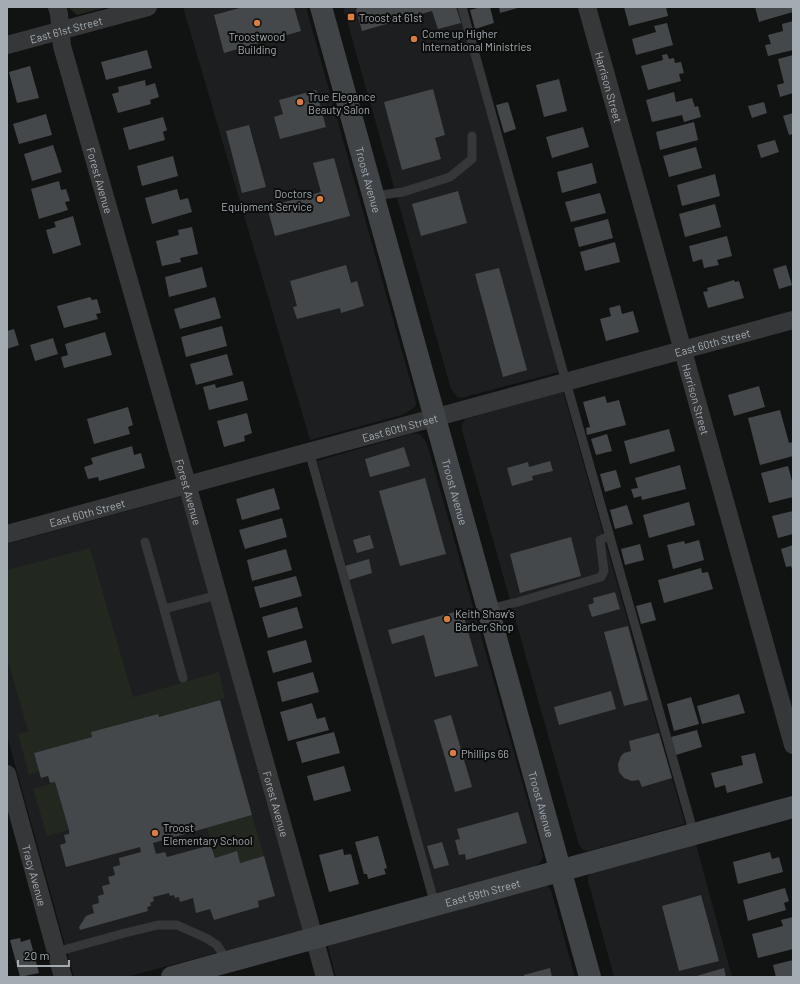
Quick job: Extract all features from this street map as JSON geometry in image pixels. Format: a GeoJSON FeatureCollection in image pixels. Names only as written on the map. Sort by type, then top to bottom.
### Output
{"type":"FeatureCollection","features":[{"type":"Feature","properties":{"kind":"main road","name":"Troost Avenue"},"geometry":{"type":"LineString","coordinates":[[321,7],[590,977]]}},
{"type":"Feature","properties":{"kind":"main road","name":"East 59th Street"},"geometry":{"type":"LineString","coordinates":[[172,977],[793,807]]}},
{"type":"Feature","properties":{"kind":"street","name":"Forest Avenue"},"geometry":{"type":"LineString","coordinates":[[57,7],[62,46],[187,484],[325,977]]}},
{"type":"Feature","properties":{"kind":"street","name":"East 61st Street"},"geometry":{"type":"LineString","coordinates":[[7,46],[148,7]]}},
{"type":"Feature","properties":{"kind":"street","name":"Harrison Street"},"geometry":{"type":"LineString","coordinates":[[588,7],[793,745]]}},
{"type":"Feature","properties":{"kind":"street","name":"East 60th Street"},"geometry":{"type":"LineString","coordinates":[[7,534],[793,320]]}},
{"type":"Feature","properties":{"kind":"street","name":"Tracy Avenue"},"geometry":{"type":"LineString","coordinates":[[7,777],[63,977]]}},
{"type":"Feature","properties":{"kind":"lane"},"geometry":{"type":"LineString","coordinates":[[462,7],[609,536],[694,834]]}},
{"type":"Feature","properties":{"kind":"lane"},"geometry":{"type":"LineString","coordinates":[[374,196],[403,192],[450,177],[472,159],[472,136]]}},
{"type":"Feature","properties":{"kind":"lane"},"geometry":{"type":"LineString","coordinates":[[309,451],[434,905]]}},
{"type":"Feature","properties":{"kind":"lane"},"geometry":{"type":"LineString","coordinates":[[488,609],[518,602],[601,577],[604,571],[600,540],[609,536]]}},
{"type":"Feature","properties":{"kind":"lane"},"geometry":{"type":"LineString","coordinates":[[145,542],[183,678]]}},
{"type":"Feature","properties":{"kind":"lane"},"geometry":{"type":"LineString","coordinates":[[164,609],[218,595]]}},
{"type":"Feature","properties":{"kind":"lane"},"geometry":{"type":"LineString","coordinates":[[56,952],[158,925],[177,925],[206,938],[217,945],[228,962]]}},
{"type":"Feature","properties":{"kind":"shaded area"},"geometry":{"type":"Polygon","coordinates":[[[70,7],[108,7],[77,15],[70,9],[70,7]]]}},
{"type":"Feature","properties":{"kind":"shaded area"},"geometry":{"type":"Polygon","coordinates":[[[183,7],[306,7],[415,398],[416,405],[402,415],[310,440],[183,7]]]}},
{"type":"Feature","properties":{"kind":"shaded area"},"geometry":{"type":"Polygon","coordinates":[[[343,7],[458,7],[559,372],[461,398],[457,397],[451,389],[343,7]]]}},
{"type":"Feature","properties":{"kind":"shaded area"},"geometry":{"type":"Polygon","coordinates":[[[563,391],[685,824],[588,851],[583,850],[579,845],[462,430],[462,423],[466,419],[563,391]]]}},
{"type":"Feature","properties":{"kind":"shaded area"},"geometry":{"type":"Polygon","coordinates":[[[414,433],[419,434],[425,440],[429,450],[543,856],[541,861],[536,866],[435,893],[317,461],[414,433]]]}},
{"type":"Feature","properties":{"kind":"shaded area","name":"Troost Elementary School"},"geometry":{"type":"Polygon","coordinates":[[[182,496],[303,930],[126,977],[74,977],[7,736],[7,544],[182,496]]]}},
{"type":"Feature","properties":{"kind":"shaded area"},"geometry":{"type":"Polygon","coordinates":[[[90,548],[133,697],[219,672],[225,698],[159,717],[157,714],[91,732],[92,737],[34,753],[39,771],[29,775],[18,734],[28,731],[7,658],[7,570],[90,548]]]}},
{"type":"Feature","properties":{"kind":"shaded area"},"geometry":{"type":"Polygon","coordinates":[[[55,782],[69,830],[47,836],[33,789],[55,782]]]}},
{"type":"Feature","properties":{"kind":"shaded area"},"geometry":{"type":"Polygon","coordinates":[[[252,815],[264,856],[240,863],[237,852],[215,858],[207,828],[252,815]]]}},
{"type":"Feature","properties":{"kind":"shaded area"},"geometry":{"type":"Polygon","coordinates":[[[696,844],[732,977],[614,977],[588,881],[588,876],[592,873],[696,844]]]}},
{"type":"Feature","properties":{"kind":"shaded area"},"geometry":{"type":"Polygon","coordinates":[[[541,885],[547,886],[551,890],[575,977],[336,977],[328,947],[329,944],[541,885]]]}},
{"type":"Feature","properties":{"kind":"building","name":"Troostwood Building"},"geometry":{"type":"Polygon","coordinates":[[[243,7],[294,7],[301,31],[224,53],[214,15],[243,7]]]}},
{"type":"Feature","properties":{"kind":"building"},"geometry":{"type":"Polygon","coordinates":[[[358,7],[456,7],[461,23],[438,29],[432,11],[362,31],[356,10],[358,7]]]}},
{"type":"Feature","properties":{"kind":"building"},"geometry":{"type":"Polygon","coordinates":[[[481,7],[490,7],[494,23],[475,29],[470,10],[481,7]]]}},
{"type":"Feature","properties":{"kind":"building"},"geometry":{"type":"Polygon","coordinates":[[[499,7],[521,7],[500,13],[499,7]]]}},
{"type":"Feature","properties":{"kind":"building"},"geometry":{"type":"Polygon","coordinates":[[[624,7],[666,7],[668,16],[629,26],[624,7]]]}},
{"type":"Feature","properties":{"kind":"building"},"geometry":{"type":"Polygon","coordinates":[[[755,7],[793,7],[793,12],[759,22],[755,7]]]}},
{"type":"Feature","properties":{"kind":"building"},"geometry":{"type":"Polygon","coordinates":[[[793,21],[793,50],[768,56],[765,45],[771,44],[768,35],[783,31],[782,24],[793,21]]]}},
{"type":"Feature","properties":{"kind":"building"},"geometry":{"type":"Polygon","coordinates":[[[667,23],[673,45],[636,55],[632,39],[656,32],[654,26],[667,23]]]}},
{"type":"Feature","properties":{"kind":"building"},"geometry":{"type":"Polygon","coordinates":[[[147,50],[152,68],[106,80],[101,62],[147,50]]]}},
{"type":"Feature","properties":{"kind":"building"},"geometry":{"type":"Polygon","coordinates":[[[667,54],[669,59],[674,58],[675,63],[681,62],[684,73],[679,74],[681,81],[648,90],[641,66],[663,60],[662,55],[667,54]]]}},
{"type":"Feature","properties":{"kind":"building"},"geometry":{"type":"Polygon","coordinates":[[[793,55],[793,93],[780,97],[777,85],[784,83],[778,59],[793,55]]]}},
{"type":"Feature","properties":{"kind":"building"},"geometry":{"type":"Polygon","coordinates":[[[30,66],[39,98],[17,103],[9,72],[30,66]]]}},
{"type":"Feature","properties":{"kind":"building"},"geometry":{"type":"Polygon","coordinates":[[[559,79],[567,111],[544,117],[536,85],[559,79]]]}},
{"type":"Feature","properties":{"kind":"building"},"geometry":{"type":"Polygon","coordinates":[[[145,80],[146,86],[155,83],[159,97],[150,100],[151,104],[118,113],[112,94],[119,92],[118,87],[145,80]]]}},
{"type":"Feature","properties":{"kind":"building"},"geometry":{"type":"Polygon","coordinates":[[[433,89],[445,135],[435,138],[441,159],[402,170],[384,102],[433,89]]]}},
{"type":"Feature","properties":{"kind":"building"},"geometry":{"type":"Polygon","coordinates":[[[316,90],[326,127],[280,139],[274,117],[283,114],[279,100],[316,90]]]}},
{"type":"Feature","properties":{"kind":"building"},"geometry":{"type":"Polygon","coordinates":[[[674,92],[676,102],[692,98],[695,107],[698,106],[701,117],[684,122],[682,115],[652,122],[646,100],[674,92]]]}},
{"type":"Feature","properties":{"kind":"building"},"geometry":{"type":"Polygon","coordinates":[[[508,102],[516,129],[504,133],[496,105],[508,102]]]}},
{"type":"Feature","properties":{"kind":"building"},"geometry":{"type":"Polygon","coordinates":[[[764,102],[767,113],[752,118],[748,106],[764,102]]]}},
{"type":"Feature","properties":{"kind":"building"},"geometry":{"type":"Polygon","coordinates":[[[793,113],[793,134],[789,135],[783,116],[793,113]]]}},
{"type":"Feature","properties":{"kind":"building"},"geometry":{"type":"Polygon","coordinates":[[[46,114],[52,135],[19,144],[13,124],[46,114]]]}},
{"type":"Feature","properties":{"kind":"building"},"geometry":{"type":"Polygon","coordinates":[[[163,117],[167,130],[163,132],[165,140],[129,150],[123,128],[163,117]]]}},
{"type":"Feature","properties":{"kind":"building"},"geometry":{"type":"Polygon","coordinates":[[[694,122],[698,140],[660,150],[656,132],[694,122]]]}},
{"type":"Feature","properties":{"kind":"building"},"geometry":{"type":"Polygon","coordinates":[[[249,125],[266,187],[242,193],[226,131],[249,125]]]}},
{"type":"Feature","properties":{"kind":"building"},"geometry":{"type":"Polygon","coordinates":[[[583,127],[589,147],[552,158],[546,137],[583,127]]]}},
{"type":"Feature","properties":{"kind":"building"},"geometry":{"type":"Polygon","coordinates":[[[775,140],[779,152],[761,158],[757,145],[775,140]]]}},
{"type":"Feature","properties":{"kind":"building"},"geometry":{"type":"Polygon","coordinates":[[[53,145],[62,172],[32,181],[24,154],[53,145]]]}},
{"type":"Feature","properties":{"kind":"building"},"geometry":{"type":"Polygon","coordinates":[[[696,147],[702,168],[669,177],[663,156],[696,147]]]}},
{"type":"Feature","properties":{"kind":"building"},"geometry":{"type":"Polygon","coordinates":[[[173,156],[178,176],[142,186],[137,166],[173,156]]]}},
{"type":"Feature","properties":{"kind":"building","name":"Doctors Equipment Service"},"geometry":{"type":"Polygon","coordinates":[[[334,158],[350,216],[275,236],[267,207],[321,192],[313,163],[334,158]]]}},
{"type":"Feature","properties":{"kind":"building"},"geometry":{"type":"Polygon","coordinates":[[[592,163],[597,183],[562,193],[557,172],[592,163]]]}},
{"type":"Feature","properties":{"kind":"building"},"geometry":{"type":"Polygon","coordinates":[[[715,174],[720,196],[682,206],[677,185],[715,174]]]}},
{"type":"Feature","properties":{"kind":"building"},"geometry":{"type":"Polygon","coordinates":[[[59,181],[61,190],[66,189],[70,201],[65,202],[68,210],[39,219],[31,189],[59,181]]]}},
{"type":"Feature","properties":{"kind":"building"},"geometry":{"type":"Polygon","coordinates":[[[177,189],[180,200],[188,198],[192,212],[152,224],[145,198],[177,189]]]}},
{"type":"Feature","properties":{"kind":"building"},"geometry":{"type":"Polygon","coordinates":[[[458,191],[467,223],[421,236],[412,204],[458,191]]]}},
{"type":"Feature","properties":{"kind":"building"},"geometry":{"type":"Polygon","coordinates":[[[600,193],[606,213],[571,222],[565,202],[600,193]]]}},
{"type":"Feature","properties":{"kind":"building"},"geometry":{"type":"Polygon","coordinates":[[[715,204],[721,227],[685,237],[679,214],[715,204]]]}},
{"type":"Feature","properties":{"kind":"building"},"geometry":{"type":"Polygon","coordinates":[[[73,216],[81,245],[53,254],[46,230],[56,227],[54,222],[73,216]]]}},
{"type":"Feature","properties":{"kind":"building"},"geometry":{"type":"Polygon","coordinates":[[[608,219],[613,238],[579,247],[574,228],[608,219]]]}},
{"type":"Feature","properties":{"kind":"building"},"geometry":{"type":"Polygon","coordinates":[[[192,227],[198,254],[180,258],[181,262],[162,266],[156,241],[179,235],[178,230],[192,227]]]}},
{"type":"Feature","properties":{"kind":"building"},"geometry":{"type":"Polygon","coordinates":[[[727,236],[732,256],[717,260],[719,265],[704,268],[702,259],[693,262],[689,246],[727,236]]]}},
{"type":"Feature","properties":{"kind":"building"},"geometry":{"type":"Polygon","coordinates":[[[615,242],[620,262],[585,271],[580,252],[615,242]]]}},
{"type":"Feature","properties":{"kind":"building"},"geometry":{"type":"Polygon","coordinates":[[[346,265],[351,283],[357,281],[364,306],[341,313],[340,308],[297,319],[293,307],[297,306],[290,281],[346,265]]]}},
{"type":"Feature","properties":{"kind":"building"},"geometry":{"type":"Polygon","coordinates":[[[786,265],[792,285],[779,289],[773,269],[786,265]]]}},
{"type":"Feature","properties":{"kind":"building"},"geometry":{"type":"Polygon","coordinates":[[[202,267],[207,287],[169,297],[165,277],[202,267]]]}},
{"type":"Feature","properties":{"kind":"building"},"geometry":{"type":"Polygon","coordinates":[[[499,268],[527,370],[503,377],[475,274],[499,268]]]}},
{"type":"Feature","properties":{"kind":"building"},"geometry":{"type":"Polygon","coordinates":[[[734,280],[735,282],[739,281],[744,298],[708,308],[703,292],[708,291],[707,288],[734,280]]]}},
{"type":"Feature","properties":{"kind":"building"},"geometry":{"type":"Polygon","coordinates":[[[90,297],[92,300],[97,299],[101,313],[96,314],[98,319],[64,328],[57,306],[90,297]]]}},
{"type":"Feature","properties":{"kind":"building"},"geometry":{"type":"Polygon","coordinates":[[[215,297],[221,318],[180,329],[174,309],[215,297]]]}},
{"type":"Feature","properties":{"kind":"building"},"geometry":{"type":"Polygon","coordinates":[[[620,305],[622,314],[633,311],[639,332],[606,341],[600,319],[611,316],[609,308],[620,305]]]}},
{"type":"Feature","properties":{"kind":"building"},"geometry":{"type":"Polygon","coordinates":[[[222,326],[227,346],[186,357],[181,337],[222,326]]]}},
{"type":"Feature","properties":{"kind":"building"},"geometry":{"type":"Polygon","coordinates":[[[14,329],[19,345],[7,349],[7,331],[14,329]]]}},
{"type":"Feature","properties":{"kind":"building"},"geometry":{"type":"Polygon","coordinates":[[[105,332],[112,355],[64,368],[61,357],[68,355],[65,344],[105,332]]]}},
{"type":"Feature","properties":{"kind":"building"},"geometry":{"type":"Polygon","coordinates":[[[53,338],[58,354],[35,361],[30,345],[53,338]]]}},
{"type":"Feature","properties":{"kind":"building"},"geometry":{"type":"Polygon","coordinates":[[[227,354],[233,375],[196,385],[190,364],[227,354]]]}},
{"type":"Feature","properties":{"kind":"building"},"geometry":{"type":"Polygon","coordinates":[[[243,381],[248,400],[209,410],[203,387],[215,384],[216,388],[243,381]]]}},
{"type":"Feature","properties":{"kind":"building"},"geometry":{"type":"Polygon","coordinates":[[[759,386],[765,407],[734,416],[728,395],[759,386]]]}},
{"type":"Feature","properties":{"kind":"building"},"geometry":{"type":"Polygon","coordinates":[[[605,396],[607,403],[619,400],[626,425],[587,435],[586,428],[590,427],[583,402],[605,396]]]}},
{"type":"Feature","properties":{"kind":"building"},"geometry":{"type":"Polygon","coordinates":[[[128,407],[133,425],[128,427],[130,434],[94,444],[87,419],[128,407]]]}},
{"type":"Feature","properties":{"kind":"building"},"geometry":{"type":"Polygon","coordinates":[[[780,410],[789,443],[793,442],[793,456],[760,465],[748,418],[780,410]]]}},
{"type":"Feature","properties":{"kind":"building"},"geometry":{"type":"Polygon","coordinates":[[[247,413],[252,433],[244,436],[245,441],[224,447],[217,421],[247,413]]]}},
{"type":"Feature","properties":{"kind":"building"},"geometry":{"type":"Polygon","coordinates":[[[669,429],[675,451],[630,464],[624,441],[669,429]]]}},
{"type":"Feature","properties":{"kind":"building"},"geometry":{"type":"Polygon","coordinates":[[[607,434],[612,451],[596,455],[591,439],[607,434]]]}},
{"type":"Feature","properties":{"kind":"building"},"geometry":{"type":"Polygon","coordinates":[[[132,446],[134,455],[141,453],[145,468],[99,481],[98,477],[88,479],[84,467],[93,464],[91,458],[132,446]]]}},
{"type":"Feature","properties":{"kind":"building"},"geometry":{"type":"Polygon","coordinates":[[[404,447],[410,466],[370,477],[365,459],[404,447]]]}},
{"type":"Feature","properties":{"kind":"building"},"geometry":{"type":"Polygon","coordinates":[[[550,461],[553,471],[532,476],[533,480],[512,486],[507,468],[528,462],[529,467],[550,461]]]}},
{"type":"Feature","properties":{"kind":"building"},"geometry":{"type":"Polygon","coordinates":[[[680,465],[686,489],[642,500],[641,496],[634,498],[631,489],[638,488],[635,478],[680,465]]]}},
{"type":"Feature","properties":{"kind":"building"},"geometry":{"type":"Polygon","coordinates":[[[788,466],[793,485],[793,497],[769,503],[761,473],[788,466]]]}},
{"type":"Feature","properties":{"kind":"building"},"geometry":{"type":"Polygon","coordinates":[[[616,470],[621,487],[605,492],[600,474],[616,470]]]}},
{"type":"Feature","properties":{"kind":"building"},"geometry":{"type":"Polygon","coordinates":[[[425,478],[446,554],[400,566],[379,491],[425,478]]]}},
{"type":"Feature","properties":{"kind":"building"},"geometry":{"type":"Polygon","coordinates":[[[274,488],[280,509],[242,520],[236,499],[274,488]]]}},
{"type":"Feature","properties":{"kind":"building"},"geometry":{"type":"Polygon","coordinates":[[[689,502],[695,525],[649,538],[643,515],[689,502]]]}},
{"type":"Feature","properties":{"kind":"building"},"geometry":{"type":"Polygon","coordinates":[[[627,505],[633,524],[615,529],[610,510],[627,505]]]}},
{"type":"Feature","properties":{"kind":"building"},"geometry":{"type":"Polygon","coordinates":[[[793,511],[793,534],[778,538],[772,516],[793,511]]]}},
{"type":"Feature","properties":{"kind":"building"},"geometry":{"type":"Polygon","coordinates":[[[282,518],[287,537],[245,549],[239,530],[282,518]]]}},
{"type":"Feature","properties":{"kind":"building"},"geometry":{"type":"Polygon","coordinates":[[[370,535],[374,548],[357,553],[353,540],[370,535]]]}},
{"type":"Feature","properties":{"kind":"building"},"geometry":{"type":"Polygon","coordinates":[[[571,537],[581,576],[520,593],[510,554],[571,537]]]}},
{"type":"Feature","properties":{"kind":"building"},"geometry":{"type":"Polygon","coordinates":[[[699,540],[704,560],[673,569],[667,545],[684,541],[685,544],[699,540]]]}},
{"type":"Feature","properties":{"kind":"building"},"geometry":{"type":"Polygon","coordinates":[[[640,544],[644,560],[625,565],[621,549],[640,544]]]}},
{"type":"Feature","properties":{"kind":"building"},"geometry":{"type":"Polygon","coordinates":[[[793,545],[793,573],[791,566],[786,567],[781,549],[793,545]]]}},
{"type":"Feature","properties":{"kind":"building"},"geometry":{"type":"Polygon","coordinates":[[[286,549],[292,570],[252,581],[247,560],[286,549]]]}},
{"type":"Feature","properties":{"kind":"building"},"geometry":{"type":"Polygon","coordinates":[[[369,559],[372,573],[349,580],[345,566],[369,559]]]}},
{"type":"Feature","properties":{"kind":"building"},"geometry":{"type":"Polygon","coordinates":[[[701,568],[702,573],[708,572],[713,589],[664,603],[658,580],[701,568]]]}},
{"type":"Feature","properties":{"kind":"building"},"geometry":{"type":"Polygon","coordinates":[[[296,576],[302,596],[260,608],[254,587],[296,576]]]}},
{"type":"Feature","properties":{"kind":"building"},"geometry":{"type":"Polygon","coordinates":[[[615,592],[620,609],[592,617],[588,605],[594,603],[593,598],[615,592]]]}},
{"type":"Feature","properties":{"kind":"building"},"geometry":{"type":"Polygon","coordinates":[[[651,602],[656,620],[641,624],[636,606],[651,602]]]}},
{"type":"Feature","properties":{"kind":"building"},"geometry":{"type":"Polygon","coordinates":[[[297,607],[303,628],[268,638],[262,617],[297,607]]]}},
{"type":"Feature","properties":{"kind":"building"},"geometry":{"type":"Polygon","coordinates":[[[462,610],[478,666],[435,677],[424,635],[392,644],[388,630],[462,610]]]}},
{"type":"Feature","properties":{"kind":"building"},"geometry":{"type":"Polygon","coordinates":[[[628,626],[648,700],[624,706],[604,632],[628,626]]]}},
{"type":"Feature","properties":{"kind":"building"},"geometry":{"type":"Polygon","coordinates":[[[306,640],[312,662],[273,673],[267,651],[306,640]]]}},
{"type":"Feature","properties":{"kind":"building"},"geometry":{"type":"Polygon","coordinates":[[[313,672],[319,692],[282,702],[277,682],[313,672]]]}},
{"type":"Feature","properties":{"kind":"building"},"geometry":{"type":"Polygon","coordinates":[[[611,691],[616,709],[559,725],[554,707],[611,691]]]}},
{"type":"Feature","properties":{"kind":"building"},"geometry":{"type":"Polygon","coordinates":[[[739,694],[745,713],[702,724],[697,706],[739,694]]]}},
{"type":"Feature","properties":{"kind":"building"},"geometry":{"type":"Polygon","coordinates":[[[691,697],[699,724],[674,731],[667,704],[691,697]]]}},
{"type":"Feature","properties":{"kind":"building","name":"Troost Elementary School"},"geometry":{"type":"Polygon","coordinates":[[[220,700],[252,815],[153,843],[156,854],[165,852],[167,857],[211,845],[215,858],[237,851],[240,863],[264,856],[275,896],[258,901],[259,907],[214,920],[210,909],[196,913],[193,898],[180,902],[179,897],[175,898],[174,895],[170,896],[169,893],[153,897],[154,901],[150,903],[151,906],[147,907],[148,911],[80,930],[79,927],[86,916],[94,913],[92,905],[99,903],[98,896],[104,894],[102,886],[110,884],[108,877],[115,875],[113,867],[120,865],[119,858],[141,852],[140,847],[66,867],[60,845],[66,843],[64,835],[69,834],[69,830],[55,782],[50,783],[48,776],[41,778],[34,753],[92,737],[91,732],[158,714],[159,717],[220,700]]]}},
{"type":"Feature","properties":{"kind":"building"},"geometry":{"type":"Polygon","coordinates":[[[312,703],[317,719],[325,717],[329,730],[288,741],[280,712],[312,703]]]}},
{"type":"Feature","properties":{"kind":"building","name":"Phillips 66"},"geometry":{"type":"Polygon","coordinates":[[[451,715],[472,787],[455,792],[434,720],[451,715]]]}},
{"type":"Feature","properties":{"kind":"building"},"geometry":{"type":"Polygon","coordinates":[[[697,730],[702,747],[676,755],[671,737],[697,730]]]}},
{"type":"Feature","properties":{"kind":"building"},"geometry":{"type":"Polygon","coordinates":[[[334,732],[340,753],[302,763],[296,742],[334,732]]]}},
{"type":"Feature","properties":{"kind":"building"},"geometry":{"type":"Polygon","coordinates":[[[659,733],[672,778],[642,787],[639,780],[632,781],[624,778],[619,772],[618,764],[624,753],[631,751],[629,741],[659,733]]]}},
{"type":"Feature","properties":{"kind":"building"},"geometry":{"type":"Polygon","coordinates":[[[755,753],[763,783],[727,793],[725,785],[715,788],[711,773],[743,765],[741,756],[755,753]]]}},
{"type":"Feature","properties":{"kind":"building"},"geometry":{"type":"Polygon","coordinates":[[[344,766],[351,791],[314,801],[307,776],[344,766]]]}},
{"type":"Feature","properties":{"kind":"building"},"geometry":{"type":"Polygon","coordinates":[[[518,812],[527,843],[466,860],[465,854],[459,855],[455,840],[460,839],[457,829],[518,812]]]}},
{"type":"Feature","properties":{"kind":"building"},"geometry":{"type":"Polygon","coordinates":[[[378,836],[387,868],[384,869],[386,874],[368,879],[367,874],[364,874],[355,842],[378,836]]]}},
{"type":"Feature","properties":{"kind":"building"},"geometry":{"type":"Polygon","coordinates":[[[442,842],[449,865],[434,869],[427,846],[442,842]]]}},
{"type":"Feature","properties":{"kind":"building"},"geometry":{"type":"Polygon","coordinates":[[[343,849],[344,855],[351,854],[359,884],[329,892],[319,855],[343,849]]]}},
{"type":"Feature","properties":{"kind":"building"},"geometry":{"type":"Polygon","coordinates":[[[770,852],[772,859],[779,857],[783,872],[738,884],[733,862],[770,852]]]}},
{"type":"Feature","properties":{"kind":"building"},"geometry":{"type":"Polygon","coordinates":[[[785,888],[789,901],[784,903],[786,910],[748,921],[743,900],[785,888]]]}},
{"type":"Feature","properties":{"kind":"building"},"geometry":{"type":"Polygon","coordinates":[[[701,895],[719,961],[679,971],[662,906],[701,895]]]}},
{"type":"Feature","properties":{"kind":"building"},"geometry":{"type":"Polygon","coordinates":[[[793,917],[793,949],[758,958],[752,934],[783,926],[781,920],[793,917]]]}},
{"type":"Feature","properties":{"kind":"building"},"geometry":{"type":"Polygon","coordinates":[[[20,938],[21,942],[30,939],[39,973],[20,977],[10,940],[20,938]]]}},
{"type":"Feature","properties":{"kind":"building"},"geometry":{"type":"Polygon","coordinates":[[[793,960],[793,977],[776,977],[773,965],[793,960]]]}},
{"type":"Feature","properties":{"kind":"building"},"geometry":{"type":"Polygon","coordinates":[[[550,968],[552,977],[524,977],[524,975],[550,968]]]}},
{"type":"Feature","properties":{"kind":"building"},"geometry":{"type":"Polygon","coordinates":[[[724,968],[726,977],[693,977],[724,968]]]}},
{"type":"Feature","properties":{"kind":"place","name":"Troost at 61st"},"geometry":{"type":"Point","coordinates":[351,17]}},
{"type":"Feature","properties":{"kind":"place","name":"Troostwood Building"},"geometry":{"type":"Point","coordinates":[257,23]}},
{"type":"Feature","properties":{"kind":"place","name":"Come up Higher International Ministries"},"geometry":{"type":"Point","coordinates":[414,39]}},
{"type":"Feature","properties":{"kind":"place","name":"True Elegance Beauty Salon"},"geometry":{"type":"Point","coordinates":[300,102]}},
{"type":"Feature","properties":{"kind":"place","name":"Doctors Equipment Service"},"geometry":{"type":"Point","coordinates":[320,199]}},
{"type":"Feature","properties":{"kind":"place","name":"Keith Shaw's Barber Shop"},"geometry":{"type":"Point","coordinates":[447,619]}},
{"type":"Feature","properties":{"kind":"place","name":"Phillips 66"},"geometry":{"type":"Point","coordinates":[453,753]}},
{"type":"Feature","properties":{"kind":"place","name":"Troost Elementary School"},"geometry":{"type":"Point","coordinates":[155,833]}}]}
